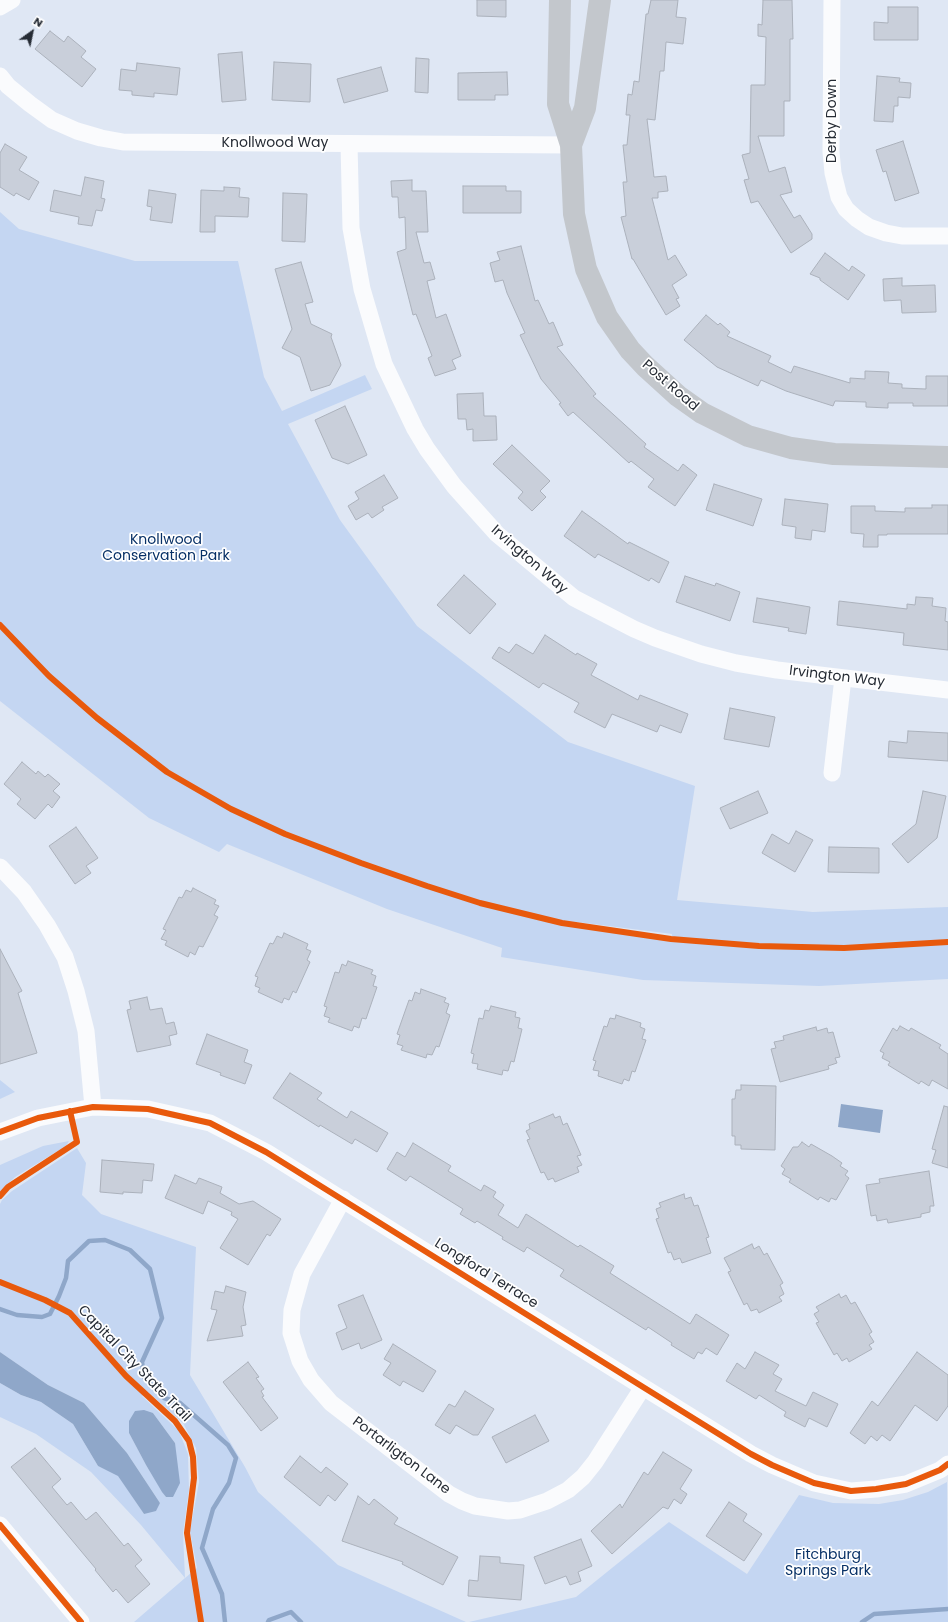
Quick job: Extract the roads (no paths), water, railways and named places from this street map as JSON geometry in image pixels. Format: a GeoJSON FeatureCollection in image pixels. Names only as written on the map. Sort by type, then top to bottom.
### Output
{"type":"FeatureCollection","features":[{"type":"Feature","properties":{"kind":"street"},"geometry":{"type":"LineString","coordinates":[[0,7],[12,0]]}},
{"type":"Feature","properties":{"kind":"street"},"geometry":{"type":"LineString","coordinates":[[560,0],[558,104],[571,145]]}},
{"type":"Feature","properties":{"kind":"street"},"geometry":{"type":"LineString","coordinates":[[571,145],[585,108],[600,0]]}},
{"type":"Feature","properties":{"kind":"street","name":"Derby Down"},"geometry":{"type":"LineString","coordinates":[[832,0],[832,152],[833,173],[838,193],[846,209],[857,219],[869,227],[886,234],[902,236],[948,236]]}},
{"type":"Feature","properties":{"kind":"street","name":"Knollwood Way"},"geometry":{"type":"LineString","coordinates":[[0,76],[8,86],[52,120],[77,131],[100,138],[123,142],[571,145]]}},
{"type":"Feature","properties":{"kind":"street","name":"Irvington Way"},"geometry":{"type":"LineString","coordinates":[[349,144],[351,228],[362,289],[384,364],[415,429],[427,449],[454,486],[496,534],[574,598],[655,638],[701,654],[736,663],[777,670],[948,690]]}},
{"type":"Feature","properties":{"kind":"street","name":"Post Road"},"geometry":{"type":"LineString","coordinates":[[571,145],[574,214],[586,269],[607,317],[618,334],[645,366],[678,396],[702,413],[748,436],[792,448],[834,454],[948,457]]}},
{"type":"Feature","properties":{"kind":"street"},"geometry":{"type":"LineString","coordinates":[[832,774],[843,678]]}},
{"type":"Feature","properties":{"kind":"street"},"geometry":{"type":"LineString","coordinates":[[0,867],[24,892],[47,925],[65,957],[86,1031],[93,1107]]}},
{"type":"Feature","properties":{"kind":"street","name":"Longford Terrace"},"geometry":{"type":"LineString","coordinates":[[0,1132],[38,1118],[93,1107],[148,1109],[210,1124],[266,1152],[344,1199],[643,1388],[762,1460],[796,1476],[829,1487],[851,1491],[876,1490],[906,1484],[940,1470],[948,1464]]}},
{"type":"Feature","properties":{"kind":"street","name":"Portarligton Lane"},"geometry":{"type":"LineString","coordinates":[[344,1199],[302,1274],[292,1310],[291,1333],[300,1361],[311,1380],[330,1402],[449,1494],[475,1506],[508,1511],[520,1510],[547,1501],[568,1490],[583,1478],[595,1462],[643,1388]]}},
{"type":"Feature","properties":{"kind":"street"},"geometry":{"type":"LineString","coordinates":[[0,1525],[82,1622]]}},
{"type":"Feature","properties":{"kind":"waterway"},"geometry":{"type":"LineString","coordinates":[[0,1309],[17,1315],[42,1317],[50,1314],[66,1278],[68,1261],[89,1241],[105,1240],[130,1250],[150,1269],[162,1318],[142,1362],[144,1377],[164,1398],[180,1403],[228,1445],[236,1458],[229,1483],[213,1509],[202,1548],[222,1594],[225,1622]]}},
{"type":"Feature","properties":{"kind":"waterway"},"geometry":{"type":"LineString","coordinates":[[862,1622],[874,1614],[948,1609]]}},
{"type":"Feature","properties":{"kind":"waterway"},"geometry":{"type":"LineString","coordinates":[[268,1622],[269,1620],[291,1612],[301,1622]]}},
{"type":"Feature","properties":{"kind":"park label","name":"Knollwood Conservation Park"},"geometry":{"type":"Point","coordinates":[166,548]}},
{"type":"Feature","properties":{"kind":"park label","name":"Fitchburg Springs Park"},"geometry":{"type":"Point","coordinates":[828,1564]}}]}
